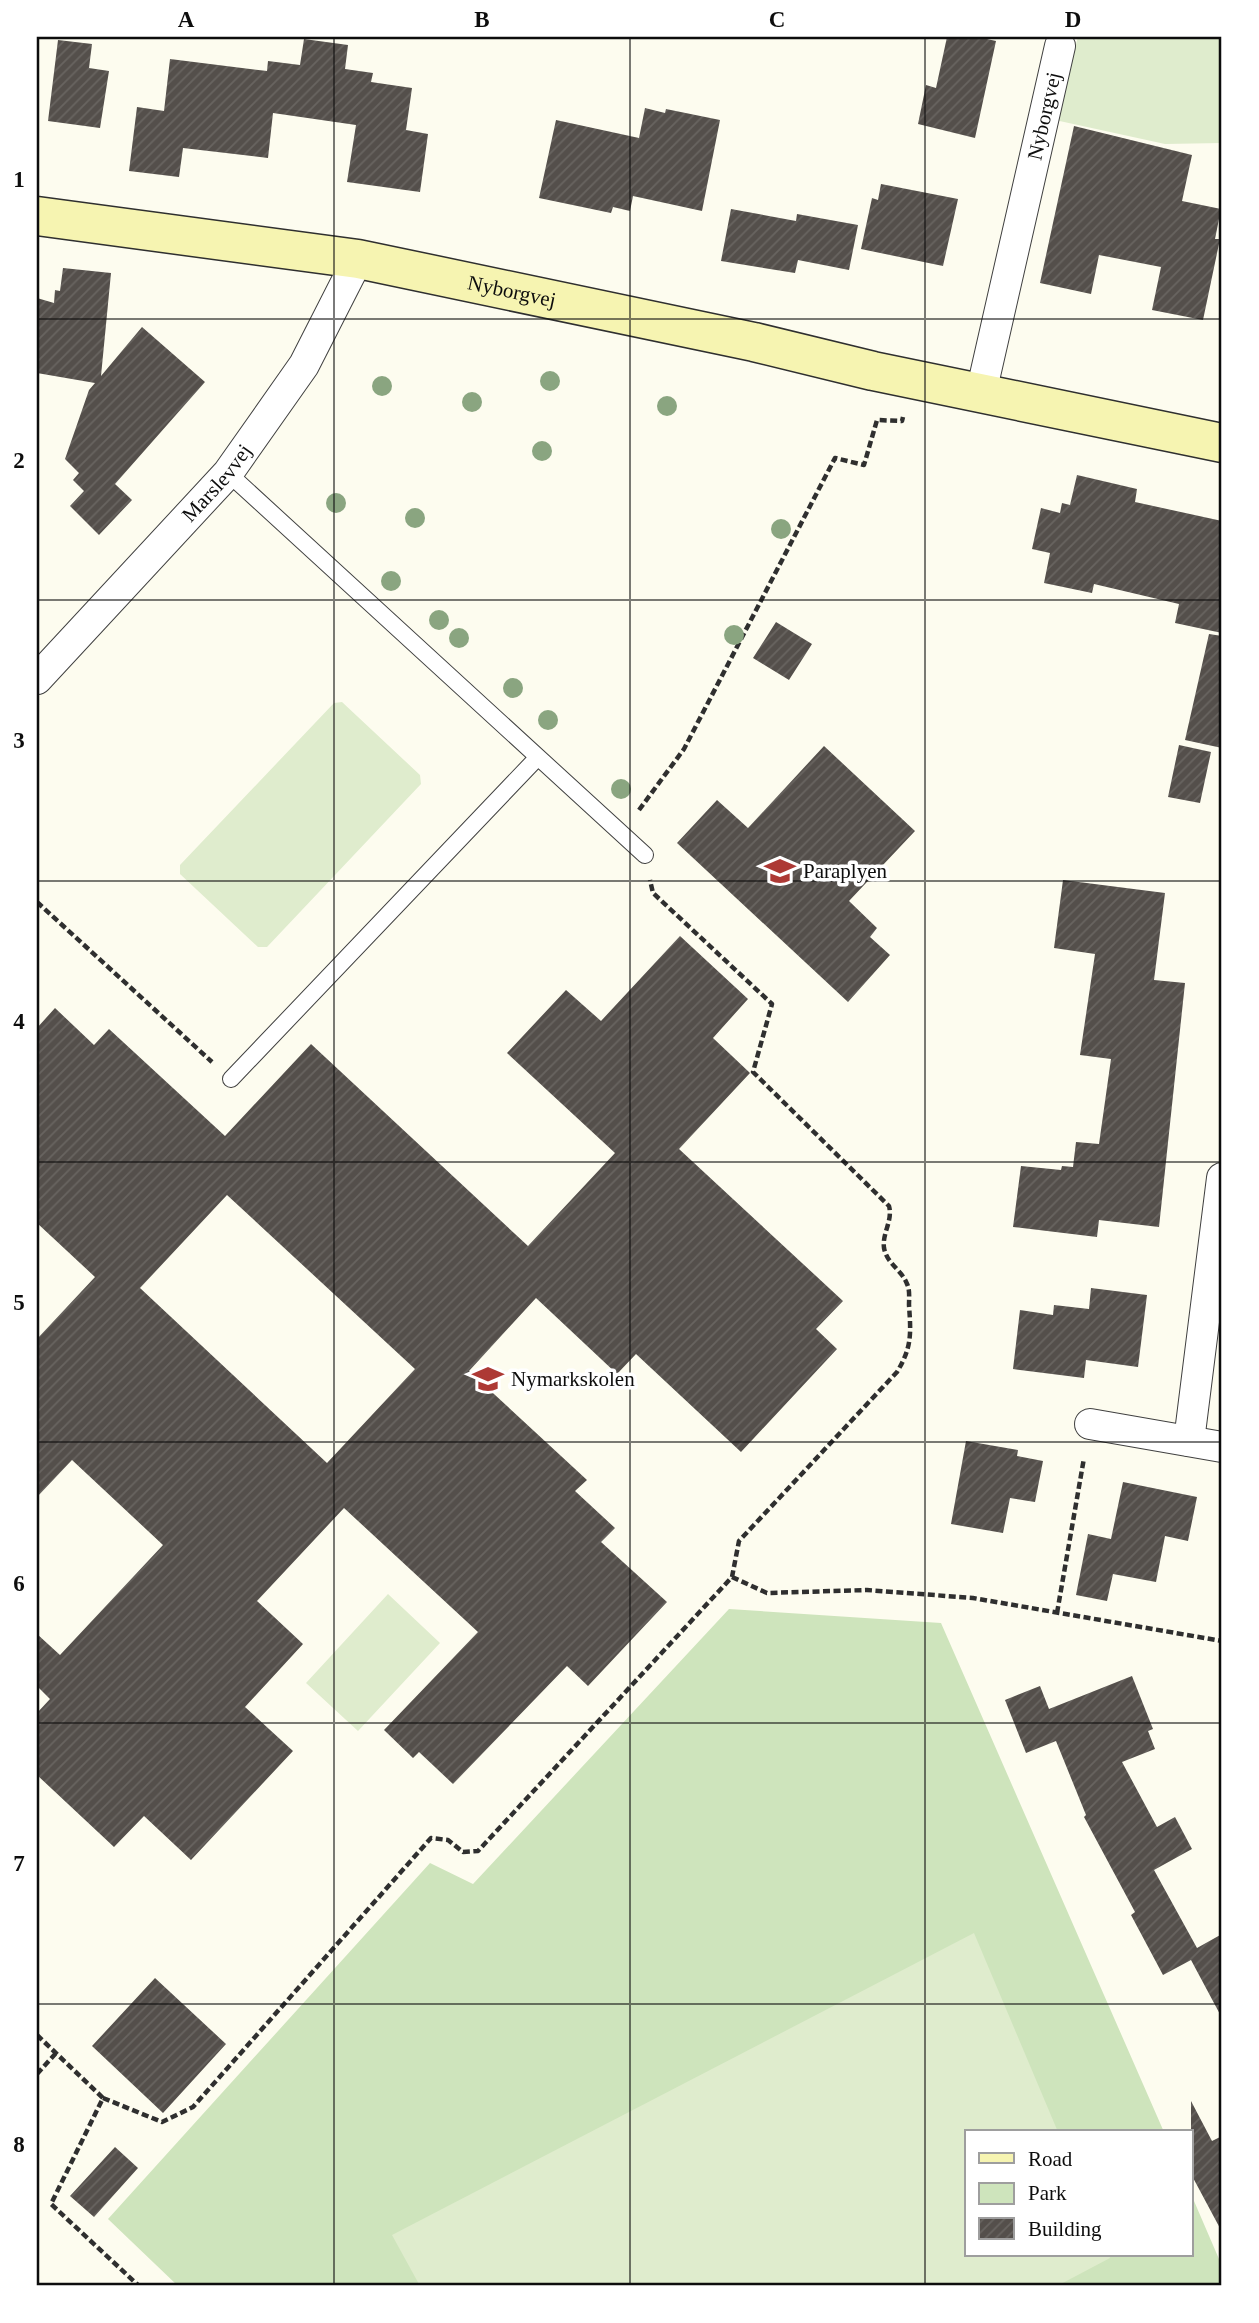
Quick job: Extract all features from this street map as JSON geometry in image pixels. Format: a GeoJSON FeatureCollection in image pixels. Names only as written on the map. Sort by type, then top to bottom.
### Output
{"type":"FeatureCollection","features":[{"type":"Feature","properties":{"kind":"street","name":"Nyborgvej"},"geometry":{"type":"LineString","coordinates":[[982,393],[1060,46]]}},
{"type":"Feature","properties":{"kind":"street","name":"Nyborgvej"},"geometry":{"type":"LineString","coordinates":[[37,216],[358,259],[754,342],[911,379],[1222,443]]}},
{"type":"Feature","properties":{"kind":"street","name":"Marslevvej"},"geometry":{"type":"LineString","coordinates":[[37,679],[228,473],[304,365],[358,259]]}},
{"type":"Feature","properties":{"kind":"street"},"geometry":{"type":"LineString","coordinates":[[1189,1441],[1222,1178]]}},
{"type":"Feature","properties":{"kind":"street"},"geometry":{"type":"LineString","coordinates":[[1090,1423],[1222,1447]]}},
{"type":"Feature","properties":{"kind":"lane"},"geometry":{"type":"LineString","coordinates":[[228,473],[645,855]]}},
{"type":"Feature","properties":{"kind":"lane"},"geometry":{"type":"LineString","coordinates":[[231,1079],[538,757]]}},
{"type":"Feature","properties":{"kind":"path"},"geometry":{"type":"LineString","coordinates":[[622,833],[684,749],[835,458],[864,465],[877,420],[902,421],[911,379]]}},
{"type":"Feature","properties":{"kind":"path"},"geometry":{"type":"LineString","coordinates":[[37,2035],[103,2098],[162,2122],[193,2107],[431,1839],[449,1840],[463,1852],[478,1851],[733,1577],[739,1541],[897,1372],[907,1355],[912,1338],[908,1284],[887,1258],[884,1247],[884,1235],[892,1216],[889,1206],[753,1072],[772,1004],[653,893],[645,855]]}},
{"type":"Feature","properties":{"kind":"path"},"geometry":{"type":"LineString","coordinates":[[37,902],[231,1079]]}},
{"type":"Feature","properties":{"kind":"path"},"geometry":{"type":"LineString","coordinates":[[1057,1613],[1090,1423]]}},
{"type":"Feature","properties":{"kind":"path"},"geometry":{"type":"LineString","coordinates":[[733,1577],[767,1592],[867,1590],[973,1598],[1222,1641]]}},
{"type":"Feature","properties":{"kind":"path"},"geometry":{"type":"LineString","coordinates":[[37,2074],[56,2053]]}},
{"type":"Feature","properties":{"kind":"path"},"geometry":{"type":"LineString","coordinates":[[103,2098],[51,2204],[139,2286]]}},
{"type":"Feature","properties":{"kind":"green space"},"geometry":{"type":"Polygon","coordinates":[[[1078,37],[1222,37],[1222,143],[1165,144],[1055,120],[1078,37]]]}},
{"type":"Feature","properties":{"kind":"green space"},"geometry":{"type":"Polygon","coordinates":[[[342,702],[420,775],[421,784],[267,947],[258,947],[180,874],[180,865],[334,703],[342,702]]]}},
{"type":"Feature","properties":{"kind":"green space"},"geometry":{"type":"Polygon","coordinates":[[[388,1594],[440,1643],[358,1731],[306,1683],[388,1594]]]}},
{"type":"Feature","properties":{"kind":"green space"},"geometry":{"type":"Polygon","coordinates":[[[729,1609],[941,1623],[1163,2130],[965,2130],[965,2256],[1192,2256],[1192,2196],[1222,2266],[1222,2286],[178,2286],[108,2219],[430,1863],[473,1884],[729,1609]]]}},
{"type":"Feature","properties":{"kind":"green space"},"geometry":{"type":"Polygon","coordinates":[[[974,1933],[1057,2130],[965,2130],[965,2256],[1110,2258],[1057,2286],[420,2286],[392,2235],[974,1933]]]}},
{"type":"Feature","properties":{"kind":"building"},"geometry":{"type":"Polygon","coordinates":[[[947,37],[978,37],[996,41],[975,138],[918,124],[926,85],[936,88],[947,37]]]}},
{"type":"Feature","properties":{"kind":"building"},"geometry":{"type":"Polygon","coordinates":[[[304,39],[348,45],[345,69],[373,73],[371,82],[412,88],[406,130],[428,134],[420,192],[347,182],[356,125],[273,113],[268,158],[183,148],[179,177],[129,171],[137,107],[164,111],[170,59],[267,71],[268,61],[300,65],[304,39]]]}},
{"type":"Feature","properties":{"kind":"building"},"geometry":{"type":"Polygon","coordinates":[[[58,40],[92,44],[89,68],[109,71],[100,128],[48,121],[58,40]]]}},
{"type":"Feature","properties":{"kind":"building"},"geometry":{"type":"Polygon","coordinates":[[[645,108],[665,113],[666,109],[720,120],[702,211],[633,196],[630,211],[613,207],[611,213],[539,198],[556,120],[639,138],[645,108]]]}},
{"type":"Feature","properties":{"kind":"building"},"geometry":{"type":"Polygon","coordinates":[[[1074,126],[1192,155],[1182,201],[1221,209],[1215,239],[1220,239],[1203,320],[1152,310],[1161,267],[1099,255],[1091,294],[1040,283],[1074,126]]]}},
{"type":"Feature","properties":{"kind":"building"},"geometry":{"type":"Polygon","coordinates":[[[881,184],[958,199],[943,266],[861,249],[872,198],[878,200],[881,184]]]}},
{"type":"Feature","properties":{"kind":"building"},"geometry":{"type":"Polygon","coordinates":[[[731,209],[796,221],[797,214],[858,225],[849,270],[798,260],[795,273],[721,261],[731,209]]]}},
{"type":"Feature","properties":{"kind":"building"},"geometry":{"type":"Polygon","coordinates":[[[63,268],[111,273],[101,376],[142,327],[205,382],[115,484],[132,500],[99,535],[70,506],[84,491],[73,480],[79,473],[65,459],[89,390],[95,383],[37,373],[37,298],[54,303],[55,290],[60,291],[63,268]]]}},
{"type":"Feature","properties":{"kind":"building"},"geometry":{"type":"Polygon","coordinates":[[[1077,475],[1137,489],[1135,502],[1222,521],[1222,633],[1175,623],[1179,604],[1094,584],[1092,593],[1044,583],[1050,553],[1032,549],[1041,508],[1060,513],[1062,503],[1070,505],[1077,475]]]}},
{"type":"Feature","properties":{"kind":"building"},"geometry":{"type":"Polygon","coordinates":[[[776,622],[812,644],[789,680],[753,658],[776,622]]]}},
{"type":"Feature","properties":{"kind":"building"},"geometry":{"type":"Polygon","coordinates":[[[1209,634],[1222,636],[1222,748],[1185,740],[1209,634]]]}},
{"type":"Feature","properties":{"kind":"building"},"geometry":{"type":"Polygon","coordinates":[[[1179,745],[1211,752],[1200,803],[1168,797],[1179,745]]]}},
{"type":"Feature","properties":{"kind":"building"},"geometry":{"type":"Polygon","coordinates":[[[824,746],[915,831],[849,901],[877,928],[870,937],[890,955],[848,1002],[677,843],[717,800],[748,828],[824,746]]]}},
{"type":"Feature","properties":{"kind":"building"},"geometry":{"type":"Polygon","coordinates":[[[1063,880],[1165,893],[1154,980],[1185,983],[1159,1227],[1099,1220],[1097,1237],[1013,1227],[1021,1166],[1061,1170],[1062,1166],[1073,1167],[1076,1142],[1099,1144],[1111,1059],[1080,1055],[1095,954],[1054,948],[1063,880]]]}},
{"type":"Feature","properties":{"kind":"building"},"geometry":{"type":"Polygon","coordinates":[[[680,936],[748,999],[713,1038],[750,1073],[679,1149],[843,1301],[816,1329],[837,1349],[741,1452],[636,1354],[617,1374],[536,1298],[469,1371],[587,1480],[575,1491],[615,1528],[601,1542],[667,1602],[588,1686],[567,1666],[453,1784],[419,1752],[413,1758],[384,1730],[478,1632],[344,1508],[257,1601],[303,1644],[245,1707],[293,1751],[191,1860],[144,1816],[114,1847],[37,1775],[37,1713],[50,1699],[37,1686],[37,1634],[60,1655],[163,1545],[72,1460],[37,1497],[37,1339],[95,1277],[37,1223],[37,1028],[55,1008],[94,1045],[109,1029],[225,1136],[311,1044],[528,1246],[615,1153],[507,1053],[566,990],[601,1021],[680,936]],[[227,1195],[140,1288],[327,1463],[415,1369],[227,1195]]]}},
{"type":"Feature","properties":{"kind":"building"},"geometry":{"type":"Polygon","coordinates":[[[1091,1288],[1147,1295],[1138,1367],[1086,1360],[1084,1378],[1013,1369],[1020,1310],[1053,1315],[1054,1305],[1089,1309],[1091,1288]]]}},
{"type":"Feature","properties":{"kind":"building"},"geometry":{"type":"Polygon","coordinates":[[[966,1441],[1018,1450],[1017,1456],[1043,1461],[1035,1502],[1010,1498],[1003,1533],[951,1524],[966,1441]]]}},
{"type":"Feature","properties":{"kind":"building"},"geometry":{"type":"Polygon","coordinates":[[[1123,1482],[1197,1497],[1188,1541],[1165,1536],[1156,1582],[1113,1574],[1107,1601],[1076,1595],[1088,1534],[1111,1539],[1123,1482]]]}},
{"type":"Feature","properties":{"kind":"building"},"geometry":{"type":"Polygon","coordinates":[[[1132,1676],[1153,1729],[1148,1731],[1155,1749],[1122,1762],[1157,1827],[1175,1817],[1192,1849],[1154,1870],[1197,1948],[1222,1934],[1222,2018],[1191,1960],[1163,1975],[1131,1915],[1135,1912],[1084,1817],[1086,1815],[1056,1741],[1026,1753],[1005,1700],[1040,1686],[1049,1709],[1132,1676]]]}},
{"type":"Feature","properties":{"kind":"building"},"geometry":{"type":"Polygon","coordinates":[[[155,1978],[226,2044],[163,2113],[92,2046],[155,1978]]]}},
{"type":"Feature","properties":{"kind":"building"},"geometry":{"type":"Polygon","coordinates":[[[1191,2101],[1212,2141],[1222,2136],[1222,2232],[1192,2176],[1191,2101]]]}},
{"type":"Feature","properties":{"kind":"building"},"geometry":{"type":"Polygon","coordinates":[[[115,2147],[138,2168],[94,2217],[70,2196],[115,2147]]]}},
{"type":"Feature","properties":{"kind":"place","name":"Paraplyen"},"geometry":{"type":"Point","coordinates":[780,871]}},
{"type":"Feature","properties":{"kind":"place","name":"Nymarkskolen"},"geometry":{"type":"Point","coordinates":[488,1379]}}]}
